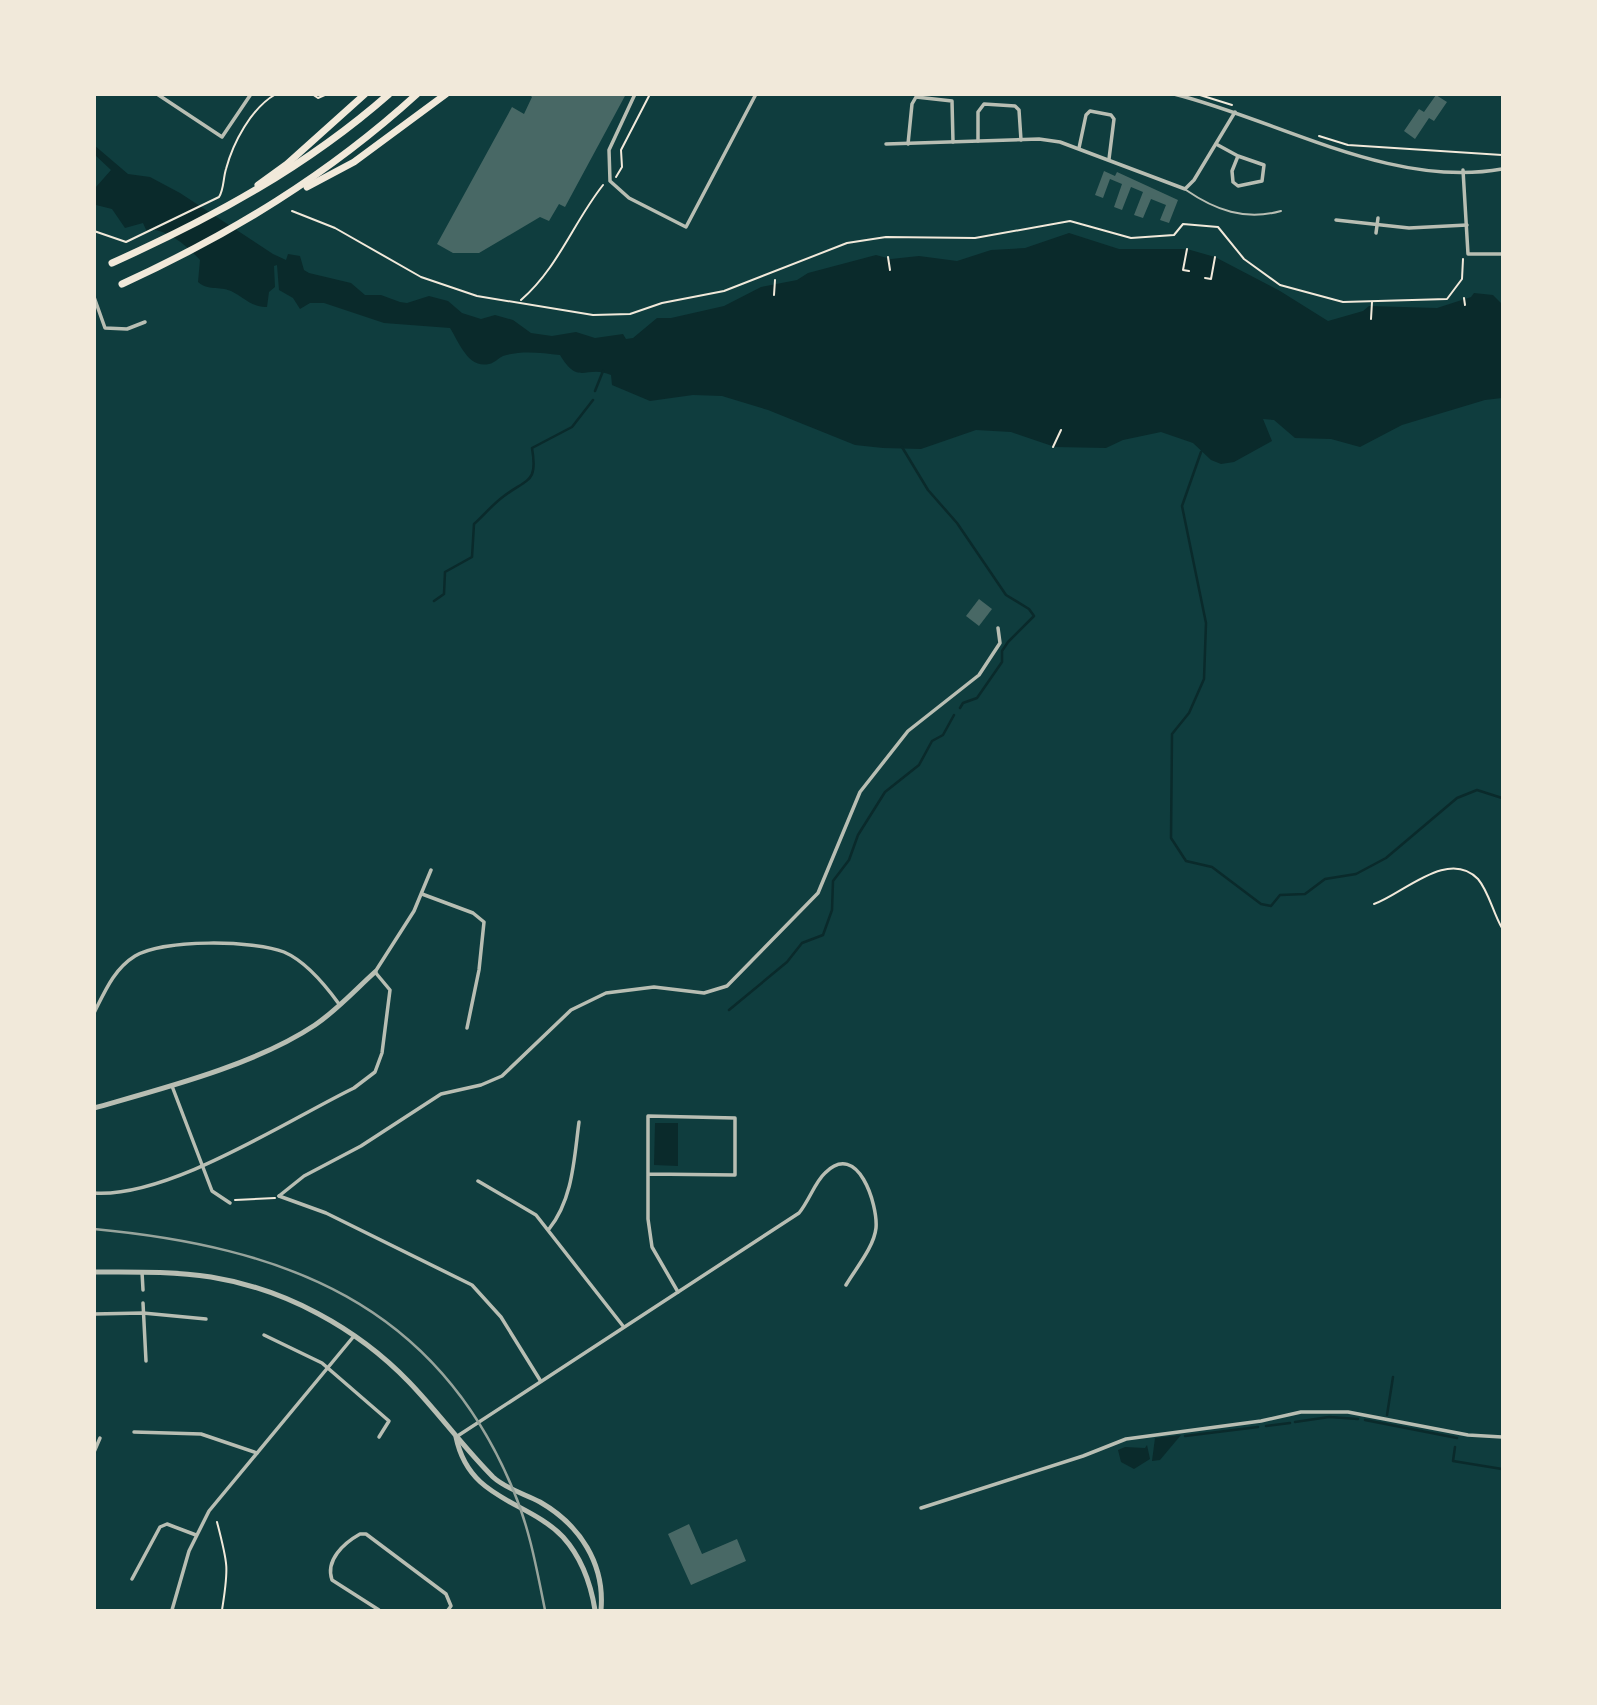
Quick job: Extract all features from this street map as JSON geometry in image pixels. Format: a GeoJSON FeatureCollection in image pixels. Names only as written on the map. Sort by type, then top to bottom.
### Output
{"type":"FeatureCollection","features":[{"type":"Feature","properties":{"kind":"highway"},"geometry":{"type":"LineString","coordinates":[[226,208],[287,164],[365,94]]}},
{"type":"Feature","properties":{"kind":"highway"},"geometry":{"type":"LineString","coordinates":[[112,263],[226,208],[296,167],[389,94]]}},
{"type":"Feature","properties":{"kind":"highway"},"geometry":{"type":"LineString","coordinates":[[122,284],[187,254],[269,208],[331,166],[417,94]]}},
{"type":"Feature","properties":{"kind":"highway"},"geometry":{"type":"LineString","coordinates":[[269,208],[354,162],[446,94]]}},
{"type":"Feature","properties":{"kind":"street"},"geometry":{"type":"LineString","coordinates":[[157,94],[222,137],[251,94]]}},
{"type":"Feature","properties":{"kind":"street"},"geometry":{"type":"LineString","coordinates":[[635,94],[609,150],[610,181],[629,198],[686,227],[756,94]]}},
{"type":"Feature","properties":{"kind":"street"},"geometry":{"type":"LineString","coordinates":[[1174,94],[1235,112],[1345,152],[1417,168],[1503,169]]}},
{"type":"Feature","properties":{"kind":"street"},"geometry":{"type":"LineString","coordinates":[[908,144],[916,97],[952,100],[953,142]]}},
{"type":"Feature","properties":{"kind":"street"},"geometry":{"type":"LineString","coordinates":[[978,141],[978,112],[984,104],[1015,106],[1019,110],[1021,140]]}},
{"type":"Feature","properties":{"kind":"street"},"geometry":{"type":"LineString","coordinates":[[1079,148],[1086,115],[1090,111],[1111,115],[1114,119],[1109,159]]}},
{"type":"Feature","properties":{"kind":"street"},"geometry":{"type":"LineString","coordinates":[[887,144],[1049,141],[1079,148],[1185,189],[1194,180],[1235,112]]}},
{"type":"Feature","properties":{"kind":"street"},"geometry":{"type":"LineString","coordinates":[[1216,144],[1238,156],[1264,165],[1262,181],[1238,186],[1233,182],[1232,171],[1238,156]]}},
{"type":"Feature","properties":{"kind":"street"},"geometry":{"type":"LineString","coordinates":[[1463,170],[1468,254],[1503,254]]}},
{"type":"Feature","properties":{"kind":"street"},"geometry":{"type":"LineString","coordinates":[[1376,233],[1378,218]]}},
{"type":"Feature","properties":{"kind":"street"},"geometry":{"type":"LineString","coordinates":[[1336,220],[1376,226],[1467,225]]}},
{"type":"Feature","properties":{"kind":"street"},"geometry":{"type":"LineString","coordinates":[[94,297],[105,328],[127,328],[145,322]]}},
{"type":"Feature","properties":{"kind":"street"},"geometry":{"type":"LineString","coordinates":[[279,1196],[304,1177],[361,1146],[441,1094],[481,1085],[502,1076],[571,1010],[606,993],[654,987],[704,993],[727,986],[818,893],[860,792],[908,731],[979,675],[1000,643],[998,628]]}},
{"type":"Feature","properties":{"kind":"street"},"geometry":{"type":"LineString","coordinates":[[94,1108],[172,1086],[259,1053],[313,1026],[341,1006],[375,972],[401,935],[431,870]]}},
{"type":"Feature","properties":{"kind":"street"},"geometry":{"type":"LineString","coordinates":[[422,894],[473,913],[484,922],[478,981],[467,1028]]}},
{"type":"Feature","properties":{"kind":"street"},"geometry":{"type":"LineString","coordinates":[[94,1013],[110,982],[129,961],[147,951],[177,943],[282,951],[305,968],[341,1006]]}},
{"type":"Feature","properties":{"kind":"street"},"geometry":{"type":"LineString","coordinates":[[94,1193],[136,1188],[200,1165],[354,1088],[375,1072],[382,1053],[391,1002],[390,990],[375,972]]}},
{"type":"Feature","properties":{"kind":"street"},"geometry":{"type":"LineString","coordinates":[[172,1086],[212,1191],[230,1203]]}},
{"type":"Feature","properties":{"kind":"street"},"geometry":{"type":"LineString","coordinates":[[648,1174],[735,1175],[735,1118],[648,1116],[648,1174],[648,1219],[652,1247],[678,1292]]}},
{"type":"Feature","properties":{"kind":"street"},"geometry":{"type":"LineString","coordinates":[[549,1229],[563,1209],[568,1194],[579,1122]]}},
{"type":"Feature","properties":{"kind":"street"},"geometry":{"type":"LineString","coordinates":[[456,1437],[799,1213],[825,1173],[842,1166],[861,1172],[867,1182],[876,1228],[873,1241],[846,1284]]}},
{"type":"Feature","properties":{"kind":"street"},"geometry":{"type":"LineString","coordinates":[[478,1181],[536,1215],[624,1326]]}},
{"type":"Feature","properties":{"kind":"street"},"geometry":{"type":"LineString","coordinates":[[279,1196],[326,1213],[471,1285],[501,1317],[540,1381]]}},
{"type":"Feature","properties":{"kind":"street"},"geometry":{"type":"LineString","coordinates":[[94,1272],[189,1275],[238,1283],[316,1313],[355,1334],[408,1381],[500,1483],[556,1513],[585,1543],[601,1581],[601,1611]]}},
{"type":"Feature","properties":{"kind":"street"},"geometry":{"type":"LineString","coordinates":[[142,1272],[143,1290]]}},
{"type":"Feature","properties":{"kind":"street"},"geometry":{"type":"LineString","coordinates":[[143,1303],[146,1361]]}},
{"type":"Feature","properties":{"kind":"street"},"geometry":{"type":"LineString","coordinates":[[94,1314],[143,1313],[206,1319]]}},
{"type":"Feature","properties":{"kind":"street"},"geometry":{"type":"LineString","coordinates":[[172,1611],[180,1576],[209,1511],[329,1369],[355,1334]]}},
{"type":"Feature","properties":{"kind":"street"},"geometry":{"type":"LineString","coordinates":[[264,1335],[329,1369],[389,1421],[379,1437]]}},
{"type":"Feature","properties":{"kind":"street"},"geometry":{"type":"LineString","coordinates":[[921,1508],[1083,1456],[1126,1438],[1261,1421],[1301,1412],[1348,1412],[1468,1435],[1503,1437]]}},
{"type":"Feature","properties":{"kind":"street"},"geometry":{"type":"LineString","coordinates":[[134,1432],[201,1434],[257,1452]]}},
{"type":"Feature","properties":{"kind":"street"},"geometry":{"type":"LineString","coordinates":[[456,1437],[459,1449],[471,1469],[488,1489],[507,1503],[547,1524],[563,1537],[584,1573],[595,1611]]}},
{"type":"Feature","properties":{"kind":"street"},"geometry":{"type":"LineString","coordinates":[[94,1452],[100,1438]]}},
{"type":"Feature","properties":{"kind":"street"},"geometry":{"type":"LineString","coordinates":[[132,1579],[160,1527],[167,1524],[196,1535]]}},
{"type":"Feature","properties":{"kind":"street"},"geometry":{"type":"LineString","coordinates":[[379,1611],[332,1580],[330,1574],[331,1562],[360,1534],[366,1534],[446,1594],[451,1606],[447,1611]]}},
{"type":"Feature","properties":{"kind":"lane"},"geometry":{"type":"LineString","coordinates":[[1185,189],[1228,213],[1264,214],[1281,211]]}},
{"type":"Feature","properties":{"kind":"path"},"geometry":{"type":"LineString","coordinates":[[94,231],[129,241],[219,197],[226,170],[240,138],[260,106],[276,94]]}},
{"type":"Feature","properties":{"kind":"path"},"geometry":{"type":"LineString","coordinates":[[312,94],[318,99],[327,94]]}},
{"type":"Feature","properties":{"kind":"path"},"geometry":{"type":"LineString","coordinates":[[615,178],[622,167],[621,150],[650,94]]}},
{"type":"Feature","properties":{"kind":"path"},"geometry":{"type":"LineString","coordinates":[[1199,94],[1244,110]]}},
{"type":"Feature","properties":{"kind":"path"},"geometry":{"type":"LineString","coordinates":[[1309,133],[1348,145],[1503,155]]}},
{"type":"Feature","properties":{"kind":"path"},"geometry":{"type":"LineString","coordinates":[[520,301],[557,261],[586,207],[603,185]]}},
{"type":"Feature","properties":{"kind":"path"},"geometry":{"type":"LineString","coordinates":[[292,211],[335,228],[421,277],[477,296],[520,301],[568,312],[629,314],[662,303],[724,290],[848,243],[886,237],[975,238],[1070,221],[1145,239],[1171,236],[1183,224],[1218,227],[1244,259],[1280,285],[1343,302],[1447,299],[1462,279],[1462,260]]}},
{"type":"Feature","properties":{"kind":"path"},"geometry":{"type":"LineString","coordinates":[[1187,249],[1183,270],[1189,271]]}},
{"type":"Feature","properties":{"kind":"path"},"geometry":{"type":"LineString","coordinates":[[888,257],[890,270]]}},
{"type":"Feature","properties":{"kind":"path"},"geometry":{"type":"LineString","coordinates":[[1205,278],[1211,279],[1215,257]]}},
{"type":"Feature","properties":{"kind":"path"},"geometry":{"type":"LineString","coordinates":[[774,295],[775,280]]}},
{"type":"Feature","properties":{"kind":"path"},"geometry":{"type":"LineString","coordinates":[[1464,298],[1465,305]]}},
{"type":"Feature","properties":{"kind":"path"},"geometry":{"type":"LineString","coordinates":[[1371,319],[1372,301]]}},
{"type":"Feature","properties":{"kind":"path"},"geometry":{"type":"LineString","coordinates":[[1053,447],[1061,430]]}},
{"type":"Feature","properties":{"kind":"path"},"geometry":{"type":"LineString","coordinates":[[1374,904],[1437,870],[1459,869],[1476,877],[1503,928]]}},
{"type":"Feature","properties":{"kind":"path"},"geometry":{"type":"LineString","coordinates":[[225,1196],[237,1201],[279,1196]]}},
{"type":"Feature","properties":{"kind":"path"},"geometry":{"type":"LineString","coordinates":[[217,1522],[228,1561],[229,1579],[222,1611]]}},
{"type":"Feature","properties":{"kind":"water"},"geometry":{"type":"Polygon","coordinates":[[[94,145],[128,174],[150,177],[180,193],[273,254],[286,260],[288,254],[300,256],[304,270],[309,273],[351,283],[365,295],[381,295],[407,303],[429,296],[448,301],[462,313],[481,319],[495,315],[513,320],[531,333],[552,336],[576,332],[595,338],[623,334],[626,339],[633,338],[657,318],[671,318],[724,306],[761,287],[797,280],[808,273],[876,255],[891,259],[919,256],[957,261],[991,250],[1025,248],[1069,233],[1119,249],[1187,249],[1215,257],[1280,291],[1328,321],[1363,311],[1369,306],[1437,308],[1471,297],[1474,293],[1493,295],[1502,304],[1502,398],[1485,400],[1402,425],[1360,447],[1331,439],[1295,438],[1274,420],[1263,419],[1272,441],[1234,462],[1221,464],[1211,460],[1193,443],[1161,432],[1123,440],[1106,448],[1055,447],[1011,432],[976,430],[921,449],[855,445],[768,410],[722,396],[693,395],[650,401],[612,385],[611,375],[572,370],[560,355],[517,353],[503,356],[491,363],[475,362],[465,353],[450,328],[384,323],[324,303],[310,303],[300,309],[293,298],[279,290],[277,265],[274,266],[275,287],[269,292],[267,307],[253,304],[231,291],[206,286],[198,282],[200,260],[178,240],[157,230],[150,229],[147,232],[143,223],[125,228],[112,209],[96,205],[96,187],[111,170],[95,155],[94,145]]]}},
{"type":"Feature","properties":{"kind":"water"},"geometry":{"type":"Polygon","coordinates":[[[655,1123],[678,1123],[678,1166],[654,1165],[655,1123]]]}},
{"type":"Feature","properties":{"kind":"water"},"geometry":{"type":"Polygon","coordinates":[[[1181,1435],[1160,1460],[1152,1461],[1155,1438],[1181,1435]]]}},
{"type":"Feature","properties":{"kind":"water"},"geometry":{"type":"Polygon","coordinates":[[[1147,1445],[1150,1459],[1134,1469],[1121,1462],[1118,1450],[1125,1447],[1145,1448],[1147,1445]]]}},
{"type":"Feature","properties":{"kind":"building"},"geometry":{"type":"Polygon","coordinates":[[[529,94],[626,94],[565,207],[559,204],[549,221],[540,217],[479,253],[453,253],[437,244],[512,107],[524,114],[532,97],[529,94]]]}},
{"type":"Feature","properties":{"kind":"building"},"geometry":{"type":"Polygon","coordinates":[[[1436,95],[1447,102],[1434,121],[1429,118],[1415,139],[1404,131],[1419,109],[1424,112],[1436,95]]]}},
{"type":"Feature","properties":{"kind":"building"},"geometry":{"type":"Polygon","coordinates":[[[1104,171],[1115,176],[1117,172],[1178,200],[1169,223],[1160,220],[1166,205],[1151,199],[1143,218],[1134,215],[1143,192],[1131,187],[1122,210],[1114,207],[1122,184],[1110,179],[1103,198],[1095,195],[1104,171]]]}},
{"type":"Feature","properties":{"kind":"building"},"geometry":{"type":"Polygon","coordinates":[[[979,599],[992,609],[979,626],[966,616],[979,599]]]}},
{"type":"Feature","properties":{"kind":"building"},"geometry":{"type":"Polygon","coordinates":[[[689,1524],[702,1554],[737,1539],[746,1561],[691,1585],[668,1534],[689,1524]]]}},
{"type":"Feature","properties":{"kind":"waterway"},"geometry":{"type":"LineString","coordinates":[[595,391],[603,371]]}},
{"type":"Feature","properties":{"kind":"waterway"},"geometry":{"type":"LineString","coordinates":[[434,601],[444,594],[445,572],[472,557],[474,524],[532,474],[532,448],[572,427],[593,400]]}},
{"type":"Feature","properties":{"kind":"waterway"},"geometry":{"type":"LineString","coordinates":[[902,447],[928,490],[957,523],[1006,595],[1029,609],[1034,616],[1008,642],[1002,651],[1002,662],[977,698],[963,703],[960,708]]}},
{"type":"Feature","properties":{"kind":"waterway"},"geometry":{"type":"LineString","coordinates":[[1201,452],[1182,506],[1206,623],[1204,679],[1189,713],[1172,734],[1171,838],[1186,861],[1212,867],[1261,904],[1271,906],[1280,895],[1305,894],[1325,879],[1356,874],[1386,858],[1457,798],[1477,790],[1502,798]]}},
{"type":"Feature","properties":{"kind":"waterway"},"geometry":{"type":"LineString","coordinates":[[729,1010],[787,962],[802,943],[823,935],[832,910],[833,881],[849,860],[858,835],[885,792],[919,765],[932,741],[943,735],[954,715]]}},
{"type":"Feature","properties":{"kind":"waterway"},"geometry":{"type":"LineString","coordinates":[[1387,1415],[1393,1377]]}},
{"type":"Feature","properties":{"kind":"waterway"},"geometry":{"type":"LineString","coordinates":[[1295,1422],[1329,1417],[1358,1419]]}},
{"type":"Feature","properties":{"kind":"waterway"},"geometry":{"type":"LineString","coordinates":[[1365,1420],[1457,1438]]}},
{"type":"Feature","properties":{"kind":"waterway"},"geometry":{"type":"LineString","coordinates":[[1266,1426],[1290,1423]]}},
{"type":"Feature","properties":{"kind":"waterway"},"geometry":{"type":"LineString","coordinates":[[1185,1436],[1258,1427]]}},
{"type":"Feature","properties":{"kind":"waterway"},"geometry":{"type":"LineString","coordinates":[[1455,1447],[1453,1461],[1502,1469]]}},
{"type":"Feature","properties":{"kind":"railway"},"geometry":{"type":"LineString","coordinates":[[94,1229],[163,1238],[229,1251],[290,1270],[346,1296],[397,1330],[443,1374],[482,1427],[520,1506],[545,1610]]}}]}
